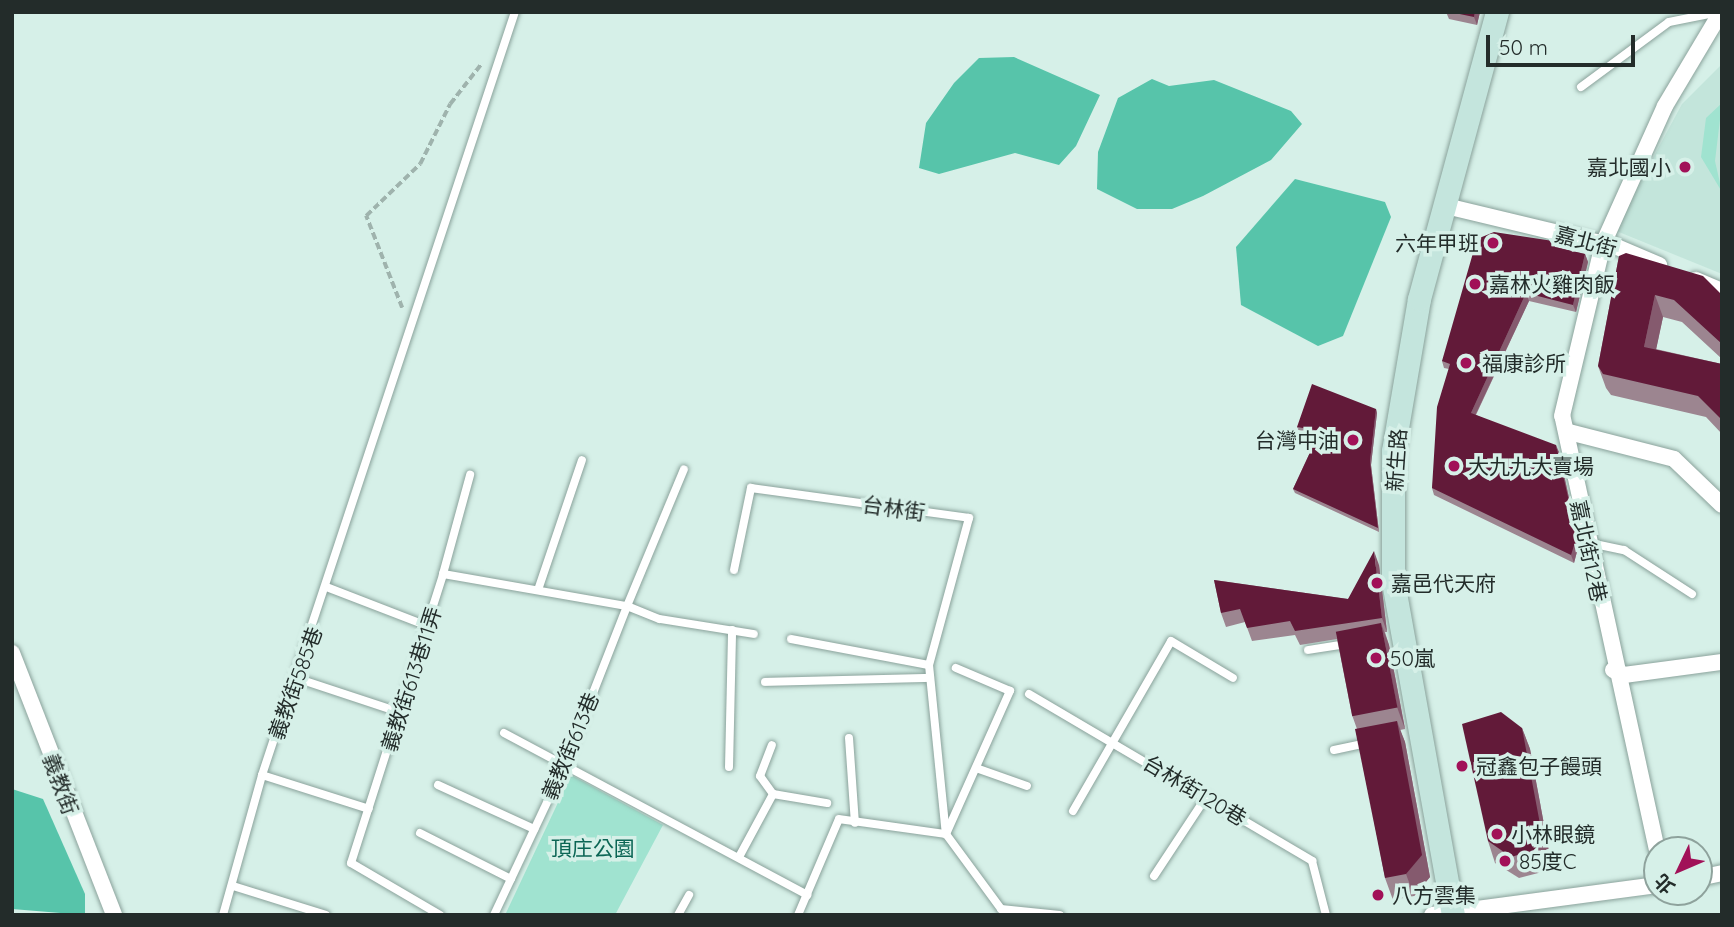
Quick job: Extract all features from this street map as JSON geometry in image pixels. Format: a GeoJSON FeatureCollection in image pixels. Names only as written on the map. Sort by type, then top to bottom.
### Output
{"type":"FeatureCollection","features":[{"type":"Feature","properties":{"kind":"street","name":"新生路"},"geometry":{"type":"LineString","coordinates":[[1445,914],[1396,636],[1393,451],[1419,299],[1497,12]]}},
{"type":"Feature","properties":{"kind":"street","name":"嘉北街12巷"},"geometry":{"type":"LineString","coordinates":[[1654,836],[1613,670],[1587,543],[1569,432],[1563,416],[1603,244],[1665,106],[1720,12]]}},
{"type":"Feature","properties":{"kind":"street","name":"嘉北街"},"geometry":{"type":"LineString","coordinates":[[1446,206],[1603,244],[1722,290]]}},
{"type":"Feature","properties":{"kind":"street"},"geometry":{"type":"LineString","coordinates":[[1569,432],[1674,459],[1722,505]]}},
{"type":"Feature","properties":{"kind":"street","name":"義教街"},"geometry":{"type":"LineString","coordinates":[[12,653],[114,915]]}},
{"type":"Feature","properties":{"kind":"street"},"geometry":{"type":"LineString","coordinates":[[1613,670],[1625,675],[1722,662]]}},
{"type":"Feature","properties":{"kind":"street"},"geometry":{"type":"LineString","coordinates":[[1445,914],[1643,887]]}},
{"type":"Feature","properties":{"kind":"lane","name":"義教街585巷"},"geometry":{"type":"LineString","coordinates":[[223,915],[262,775],[299,679],[515,12]]}},
{"type":"Feature","properties":{"kind":"lane"},"geometry":{"type":"LineString","coordinates":[[1581,87],[1669,22],[1720,12]]}},
{"type":"Feature","properties":{"kind":"lane"},"geometry":{"type":"LineString","coordinates":[[538,590],[582,460]]}},
{"type":"Feature","properties":{"kind":"lane","name":"義教街613巷"},"geometry":{"type":"LineString","coordinates":[[494,915],[566,762],[684,469]]}},
{"type":"Feature","properties":{"kind":"lane","name":"義教街613巷11弄"},"geometry":{"type":"LineString","coordinates":[[440,915],[351,863],[430,627],[470,475]]}},
{"type":"Feature","properties":{"kind":"lane","name":"台林街"},"geometry":{"type":"LineString","coordinates":[[734,570],[751,488],[969,518],[929,665],[946,834]]}},
{"type":"Feature","properties":{"kind":"lane"},"geometry":{"type":"LineString","coordinates":[[1587,543],[1624,550],[1692,594]]}},
{"type":"Feature","properties":{"kind":"lane"},"geometry":{"type":"LineString","coordinates":[[443,573],[627,606],[660,619],[754,634]]}},
{"type":"Feature","properties":{"kind":"lane"},"geometry":{"type":"LineString","coordinates":[[329,588],[430,627]]}},
{"type":"Feature","properties":{"kind":"lane"},"geometry":{"type":"LineString","coordinates":[[729,767],[732,630]]}},
{"type":"Feature","properties":{"kind":"lane"},"geometry":{"type":"LineString","coordinates":[[791,639],[929,665]]}},
{"type":"Feature","properties":{"kind":"lane"},"geometry":{"type":"LineString","coordinates":[[1073,811],[1171,641],[1233,678]]}},
{"type":"Feature","properties":{"kind":"lane"},"geometry":{"type":"LineString","coordinates":[[1308,650],[1362,642]]}},
{"type":"Feature","properties":{"kind":"lane"},"geometry":{"type":"LineString","coordinates":[[946,834],[1010,691],[956,668]]}},
{"type":"Feature","properties":{"kind":"lane"},"geometry":{"type":"LineString","coordinates":[[765,682],[930,678]]}},
{"type":"Feature","properties":{"kind":"lane"},"geometry":{"type":"LineString","coordinates":[[299,679],[402,713]]}},
{"type":"Feature","properties":{"kind":"lane","name":"台林街120巷"},"geometry":{"type":"LineString","coordinates":[[1029,694],[1112,740],[1312,861],[1326,915]]}},
{"type":"Feature","properties":{"kind":"lane"},"geometry":{"type":"LineString","coordinates":[[504,733],[566,762],[808,895]]}},
{"type":"Feature","properties":{"kind":"lane"},"geometry":{"type":"LineString","coordinates":[[849,738],[855,823]]}},
{"type":"Feature","properties":{"kind":"lane"},"geometry":{"type":"LineString","coordinates":[[1334,750],[1383,740]]}},
{"type":"Feature","properties":{"kind":"lane"},"geometry":{"type":"LineString","coordinates":[[772,745],[760,776],[773,794],[827,803]]}},
{"type":"Feature","properties":{"kind":"lane"},"geometry":{"type":"LineString","coordinates":[[976,768],[1027,786]]}},
{"type":"Feature","properties":{"kind":"lane"},"geometry":{"type":"LineString","coordinates":[[262,775],[369,809]]}},
{"type":"Feature","properties":{"kind":"lane"},"geometry":{"type":"LineString","coordinates":[[439,785],[534,829]]}},
{"type":"Feature","properties":{"kind":"lane"},"geometry":{"type":"LineString","coordinates":[[739,857],[773,794]]}},
{"type":"Feature","properties":{"kind":"lane"},"geometry":{"type":"LineString","coordinates":[[1154,876],[1206,797]]}},
{"type":"Feature","properties":{"kind":"lane"},"geometry":{"type":"LineString","coordinates":[[798,915],[839,819],[946,834],[1001,909],[1060,915]]}},
{"type":"Feature","properties":{"kind":"lane"},"geometry":{"type":"LineString","coordinates":[[420,833],[511,879]]}},
{"type":"Feature","properties":{"kind":"lane"},"geometry":{"type":"LineString","coordinates":[[233,886],[326,915]]}},
{"type":"Feature","properties":{"kind":"lane"},"geometry":{"type":"LineString","coordinates":[[678,915],[689,895]]}},
{"type":"Feature","properties":{"kind":"path"},"geometry":{"type":"LineString","coordinates":[[411,327],[366,216],[420,164],[450,104],[484,61]]}},
{"type":"Feature","properties":{"kind":"shaded area","name":"嘉北國小"},"geometry":{"type":"Polygon","coordinates":[[[1722,64],[1722,274],[1614,230],[1682,104],[1722,64]]]}},
{"type":"Feature","properties":{"kind":"green space"},"geometry":{"type":"Polygon","coordinates":[[[1014,57],[1100,95],[1076,146],[1059,165],[1015,153],[939,174],[919,168],[926,123],[954,83],[979,58],[1014,57]]]}},
{"type":"Feature","properties":{"kind":"green space"},"geometry":{"type":"Polygon","coordinates":[[[1152,79],[1169,86],[1214,80],[1291,111],[1302,124],[1271,160],[1203,196],[1172,209],[1137,209],[1097,189],[1098,152],[1118,98],[1152,79]]]}},
{"type":"Feature","properties":{"kind":"green space"},"geometry":{"type":"Polygon","coordinates":[[[1722,103],[1715,161],[1722,192],[1701,157],[1706,118],[1722,103]]]}},
{"type":"Feature","properties":{"kind":"green space"},"geometry":{"type":"Polygon","coordinates":[[[1295,179],[1385,202],[1391,217],[1343,336],[1318,346],[1241,305],[1236,247],[1295,179]]]}},
{"type":"Feature","properties":{"kind":"green space","name":"頂庄公園"},"geometry":{"type":"Polygon","coordinates":[[[571,775],[663,825],[615,915],[505,915],[571,775]]]}},
{"type":"Feature","properties":{"kind":"green space"},"geometry":{"type":"Polygon","coordinates":[[[12,789],[43,799],[85,894],[85,915],[12,909],[12,789]]]}},
{"type":"Feature","properties":{"kind":"building"},"geometry":{"type":"Polygon","coordinates":[[[1450,12],[1475,12],[1474,17],[1450,12]]]}},
{"type":"Feature","properties":{"kind":"building"},"geometry":{"type":"Polygon","coordinates":[[[1494,232],[1553,241],[1551,246],[1585,254],[1573,305],[1526,293],[1471,413],[1556,445],[1577,536],[1571,555],[1432,488],[1437,407],[1450,364],[1442,361],[1477,239],[1494,232]]]}},
{"type":"Feature","properties":{"kind":"building"},"geometry":{"type":"Polygon","coordinates":[[[1626,253],[1703,276],[1722,295],[1722,344],[1674,300],[1655,295],[1644,347],[1722,364],[1722,420],[1698,396],[1603,374],[1598,366],[1619,256],[1626,253]]]}},
{"type":"Feature","properties":{"kind":"building"},"geometry":{"type":"Polygon","coordinates":[[[1312,384],[1376,409],[1370,461],[1378,528],[1293,489],[1320,431],[1297,427],[1312,384]]]}},
{"type":"Feature","properties":{"kind":"building"},"geometry":{"type":"Polygon","coordinates":[[[1374,551],[1382,618],[1295,631],[1290,621],[1247,628],[1240,609],[1221,613],[1214,580],[1348,599],[1374,551]]]}},
{"type":"Feature","properties":{"kind":"building"},"geometry":{"type":"Polygon","coordinates":[[[1381,623],[1397,707],[1352,716],[1336,632],[1381,623]]]}},
{"type":"Feature","properties":{"kind":"building"},"geometry":{"type":"Polygon","coordinates":[[[1501,712],[1522,728],[1543,840],[1538,849],[1511,857],[1488,841],[1462,724],[1501,712]]]}},
{"type":"Feature","properties":{"kind":"building"},"geometry":{"type":"Polygon","coordinates":[[[1397,721],[1422,855],[1406,874],[1385,878],[1355,729],[1397,721]]]}},
{"type":"Feature","properties":{"kind":"place","name":"嘉北國小"},"geometry":{"type":"Point","coordinates":[1685,167]}},
{"type":"Feature","properties":{"kind":"place","name":"六年甲班"},"geometry":{"type":"Point","coordinates":[1493,243]}},
{"type":"Feature","properties":{"kind":"place","name":"嘉林火雞肉飯"},"geometry":{"type":"Point","coordinates":[1475,284]}},
{"type":"Feature","properties":{"kind":"place","name":"福康診所"},"geometry":{"type":"Point","coordinates":[1466,363]}},
{"type":"Feature","properties":{"kind":"place","name":"台灣中油"},"geometry":{"type":"Point","coordinates":[1353,440]}},
{"type":"Feature","properties":{"kind":"place","name":"大九九大賣場"},"geometry":{"type":"Point","coordinates":[1454,466]}},
{"type":"Feature","properties":{"kind":"place","name":"嘉邑代天府"},"geometry":{"type":"Point","coordinates":[1377,583]}},
{"type":"Feature","properties":{"kind":"place","name":"50嵐"},"geometry":{"type":"Point","coordinates":[1376,658]}},
{"type":"Feature","properties":{"kind":"place","name":"冠鑫包子饅頭"},"geometry":{"type":"Point","coordinates":[1462,766]}},
{"type":"Feature","properties":{"kind":"place","name":"小林眼鏡"},"geometry":{"type":"Point","coordinates":[1497,834]}},
{"type":"Feature","properties":{"kind":"place","name":"85度C"},"geometry":{"type":"Point","coordinates":[1505,861]}},
{"type":"Feature","properties":{"kind":"place","name":"八方雲集"},"geometry":{"type":"Point","coordinates":[1378,895]}}]}
